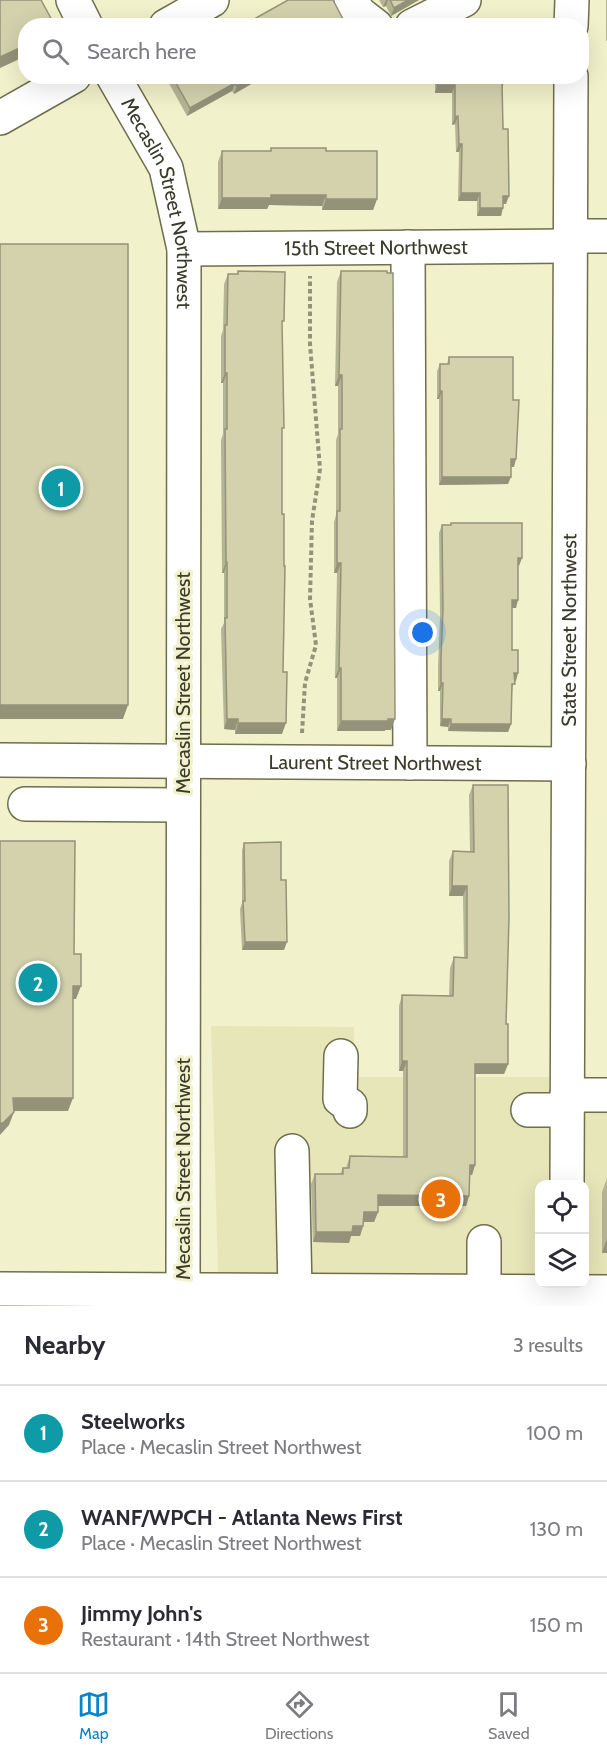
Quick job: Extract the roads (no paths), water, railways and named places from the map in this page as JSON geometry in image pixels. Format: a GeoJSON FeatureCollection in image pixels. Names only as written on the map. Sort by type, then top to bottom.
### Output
{"type":"FeatureCollection","features":[{"type":"Feature","properties":{"kind":"street"},"geometry":{"type":"LineString","coordinates":[[73,0],[82,18]]}},
{"type":"Feature","properties":{"kind":"street"},"geometry":{"type":"LineString","coordinates":[[180,18],[212,0]]}},
{"type":"Feature","properties":{"kind":"street"},"geometry":{"type":"LineString","coordinates":[[351,0],[359,13],[366,18]]}},
{"type":"Feature","properties":{"kind":"street"},"geometry":{"type":"LineString","coordinates":[[428,18],[464,0]]}},
{"type":"Feature","properties":{"kind":"street"},"geometry":{"type":"LineString","coordinates":[[571,18],[572,0]]}},
{"type":"Feature","properties":{"kind":"street"},"geometry":{"type":"LineString","coordinates":[[0,118],[60,84]]}},
{"type":"Feature","properties":{"kind":"street","name":"Mecaslin Street Northwest"},"geometry":{"type":"LineString","coordinates":[[118,84],[166,168],[184,249],[183,805],[196,1056],[195,1218],[183,1298]]}},
{"type":"Feature","properties":{"kind":"street","name":"State Street Northwest"},"geometry":{"type":"LineString","coordinates":[[567,1180],[571,84]]}},
{"type":"Feature","properties":{"kind":"street","name":"15th Street Northwest"},"geometry":{"type":"LineString","coordinates":[[184,249],[408,246],[569,241],[607,236]]}},
{"type":"Feature","properties":{"kind":"street"},"geometry":{"type":"LineString","coordinates":[[408,246],[410,763]]}},
{"type":"Feature","properties":{"kind":"street","name":"Laurent Street Northwest"},"geometry":{"type":"LineString","coordinates":[[0,760],[569,764]]}},
{"type":"Feature","properties":{"kind":"street"},"geometry":{"type":"LineString","coordinates":[[25,804],[183,805]]}},
{"type":"Feature","properties":{"kind":"street"},"geometry":{"type":"LineString","coordinates":[[341,1056],[340,1099],[350,1105],[350,1111]]}},
{"type":"Feature","properties":{"kind":"street"},"geometry":{"type":"LineString","coordinates":[[528,1110],[607,1095]]}},
{"type":"Feature","properties":{"kind":"street"},"geometry":{"type":"LineString","coordinates":[[292,1151],[295,1291]]}},
{"type":"Feature","properties":{"kind":"street"},"geometry":{"type":"LineString","coordinates":[[476,1297],[484,1242]]}},
{"type":"Feature","properties":{"kind":"street"},"geometry":{"type":"LineString","coordinates":[[0,1290],[183,1298],[295,1291],[476,1297],[607,1292]]}},
{"type":"Feature","properties":{"kind":"place","name":"Steelworks"},"geometry":{"type":"Point","coordinates":[61,488]}},
{"type":"Feature","properties":{"kind":"place","name":"WANF/WPCH - Atlanta News First"},"geometry":{"type":"Point","coordinates":[38,983]}},
{"type":"Feature","properties":{"kind":"place","name":"Jimmy John's"},"geometry":{"type":"Point","coordinates":[441,1199]}}]}
